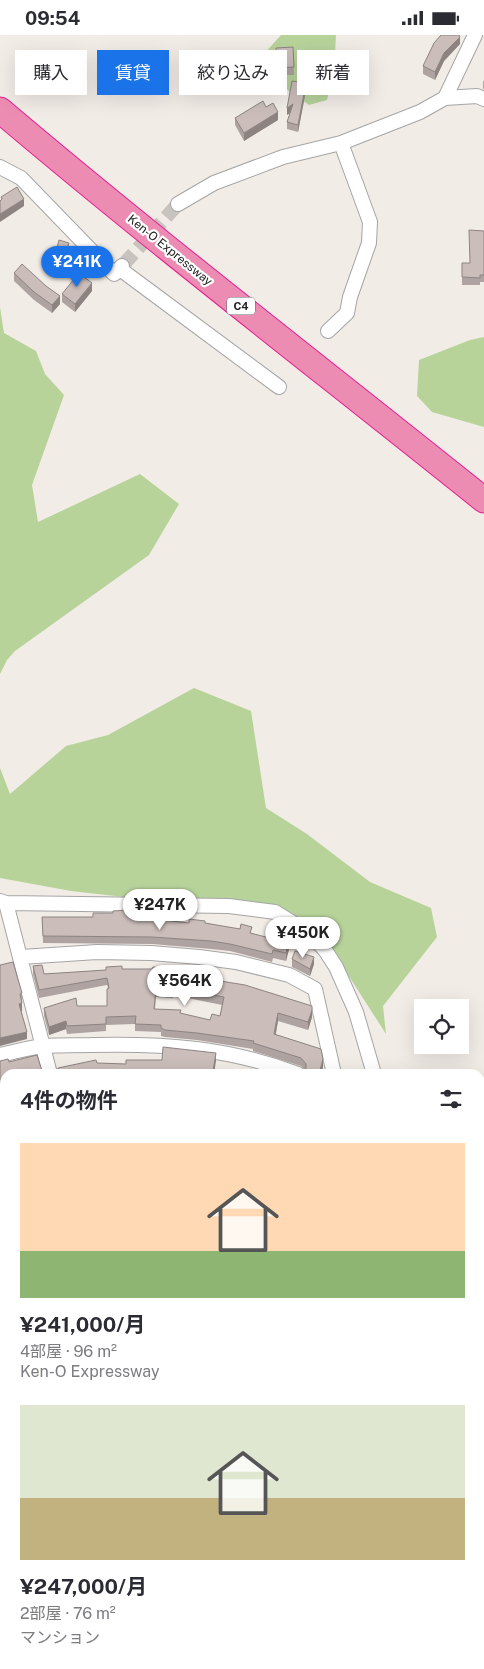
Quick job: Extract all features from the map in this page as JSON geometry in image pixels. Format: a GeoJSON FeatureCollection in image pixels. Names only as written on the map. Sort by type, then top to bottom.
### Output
{"type":"FeatureCollection","features":[{"type":"Feature","properties":{"kind":"highway","name":"Ken-O Expressway"},"geometry":{"type":"LineString","coordinates":[[0,110],[142,228],[484,500]]}},
{"type":"Feature","properties":{"kind":"street"},"geometry":{"type":"LineString","coordinates":[[445,98],[475,35]]}},
{"type":"Feature","properties":{"kind":"street"},"geometry":{"type":"LineString","coordinates":[[178,204],[214,183],[284,157],[341,143],[420,112],[445,98],[477,96],[484,99]]}},
{"type":"Feature","properties":{"kind":"street"},"geometry":{"type":"LineString","coordinates":[[328,331],[347,313],[350,297],[369,243],[370,222],[341,143]]}},
{"type":"Feature","properties":{"kind":"street"},"geometry":{"type":"LineString","coordinates":[[0,167],[21,178],[114,274],[122,266],[279,387]]}},
{"type":"Feature","properties":{"kind":"street"},"geometry":{"type":"LineString","coordinates":[[49,1069],[21,957],[3,902],[229,906],[275,912],[309,933],[325,950],[336,967],[356,1012],[373,1069]]}},
{"type":"Feature","properties":{"kind":"street"},"geometry":{"type":"LineString","coordinates":[[21,957],[97,952],[151,953],[236,962],[289,975],[315,989],[333,1069]]}},
{"type":"Feature","properties":{"kind":"street"},"geometry":{"type":"LineString","coordinates":[[0,1055],[44,1046],[162,1045],[203,1049],[267,1062],[285,1069]]}},
{"type":"Feature","properties":{"kind":"green space"},"geometry":{"type":"Polygon","coordinates":[[[281,35],[336,35],[335,50],[297,50],[297,95],[328,95],[327,100],[309,105],[287,90],[287,50],[268,50],[281,35]]]}},
{"type":"Feature","properties":{"kind":"green space"},"geometry":{"type":"Polygon","coordinates":[[[0,307],[4,333],[36,351],[45,374],[64,395],[32,485],[38,522],[140,474],[179,504],[149,555],[15,651],[7,660],[0,674],[0,307]]]}},
{"type":"Feature","properties":{"kind":"green space"},"geometry":{"type":"Polygon","coordinates":[[[484,337],[484,427],[432,412],[417,396],[419,360],[470,340],[484,337]]]}},
{"type":"Feature","properties":{"kind":"green space"},"geometry":{"type":"Polygon","coordinates":[[[194,688],[251,711],[266,808],[307,834],[370,882],[431,908],[437,937],[383,1006],[386,1034],[343,967],[301,917],[71,891],[0,878],[0,768],[10,794],[66,746],[108,735],[194,688]]]}},
{"type":"Feature","properties":{"kind":"building"},"geometry":{"type":"Polygon","coordinates":[[[441,35],[459,35],[460,37],[444,53],[435,72],[423,66],[434,43],[441,35]]]}},
{"type":"Feature","properties":{"kind":"building"},"geometry":{"type":"Polygon","coordinates":[[[293,47],[294,67],[287,67],[287,50],[276,50],[276,48],[293,47]]]}},
{"type":"Feature","properties":{"kind":"building"},"geometry":{"type":"Polygon","coordinates":[[[292,81],[297,82],[297,95],[304,95],[298,125],[287,122],[293,104],[287,108],[292,81]]]}},
{"type":"Feature","properties":{"kind":"building"},"geometry":{"type":"Polygon","coordinates":[[[263,101],[266,107],[273,103],[278,112],[244,133],[235,118],[263,101]]]}},
{"type":"Feature","properties":{"kind":"building"},"geometry":{"type":"Polygon","coordinates":[[[17,187],[24,199],[0,214],[1,197],[17,187]]]}},
{"type":"Feature","properties":{"kind":"building"},"geometry":{"type":"Polygon","coordinates":[[[469,230],[484,231],[484,275],[480,275],[480,278],[462,277],[462,263],[470,263],[469,230]]]}},
{"type":"Feature","properties":{"kind":"building"},"geometry":{"type":"Polygon","coordinates":[[[59,240],[69,243],[64,258],[55,255],[59,240]]]}},
{"type":"Feature","properties":{"kind":"building"},"geometry":{"type":"Polygon","coordinates":[[[22,264],[60,296],[52,305],[34,292],[14,273],[22,264]]]}},
{"type":"Feature","properties":{"kind":"building"},"geometry":{"type":"Polygon","coordinates":[[[79,273],[92,283],[75,304],[62,294],[79,273]]]}},
{"type":"Feature","properties":{"kind":"building"},"geometry":{"type":"Polygon","coordinates":[[[127,910],[127,916],[189,923],[189,919],[240,929],[241,924],[252,927],[250,933],[274,939],[275,934],[290,938],[286,953],[273,950],[272,954],[211,941],[152,937],[43,936],[42,917],[93,917],[93,913],[113,913],[113,911],[127,910]]]}},
{"type":"Feature","properties":{"kind":"building"},"geometry":{"type":"Polygon","coordinates":[[[295,951],[314,957],[310,969],[292,959],[295,951]]]}},
{"type":"Feature","properties":{"kind":"building"},"geometry":{"type":"Polygon","coordinates":[[[13,962],[22,993],[20,994],[22,1003],[19,1004],[27,1032],[0,1038],[0,965],[13,962]]]}},
{"type":"Feature","properties":{"kind":"building"},"geometry":{"type":"Polygon","coordinates":[[[42,965],[44,974],[106,970],[106,967],[122,966],[122,969],[152,969],[153,967],[174,969],[196,975],[196,977],[245,985],[312,1006],[308,1022],[278,1013],[274,1034],[321,1049],[323,1059],[320,1069],[306,1069],[306,1064],[301,1058],[253,1043],[254,1041],[165,1030],[161,1028],[161,1025],[135,1024],[136,1016],[106,1017],[106,1024],[67,1026],[66,1021],[49,1027],[44,1008],[76,998],[77,1006],[107,1006],[107,989],[109,988],[107,978],[39,990],[33,966],[42,965]],[[173,988],[173,990],[156,989],[154,1009],[181,1010],[180,1013],[210,1020],[212,1014],[220,1016],[224,997],[173,988]]]}},
{"type":"Feature","properties":{"kind":"building"},"geometry":{"type":"Polygon","coordinates":[[[163,1047],[216,1053],[213,1069],[58,1069],[96,1060],[97,1063],[126,1064],[126,1060],[162,1060],[163,1047]]]}},
{"type":"Feature","properties":{"kind":"building"},"geometry":{"type":"Polygon","coordinates":[[[37,1055],[41,1069],[0,1069],[0,1061],[8,1059],[9,1062],[37,1055]]]}},
{"type":"Feature","properties":{"kind":"tunnel"},"geometry":{"type":"LineString","coordinates":[[124,264],[178,204]]}}]}
